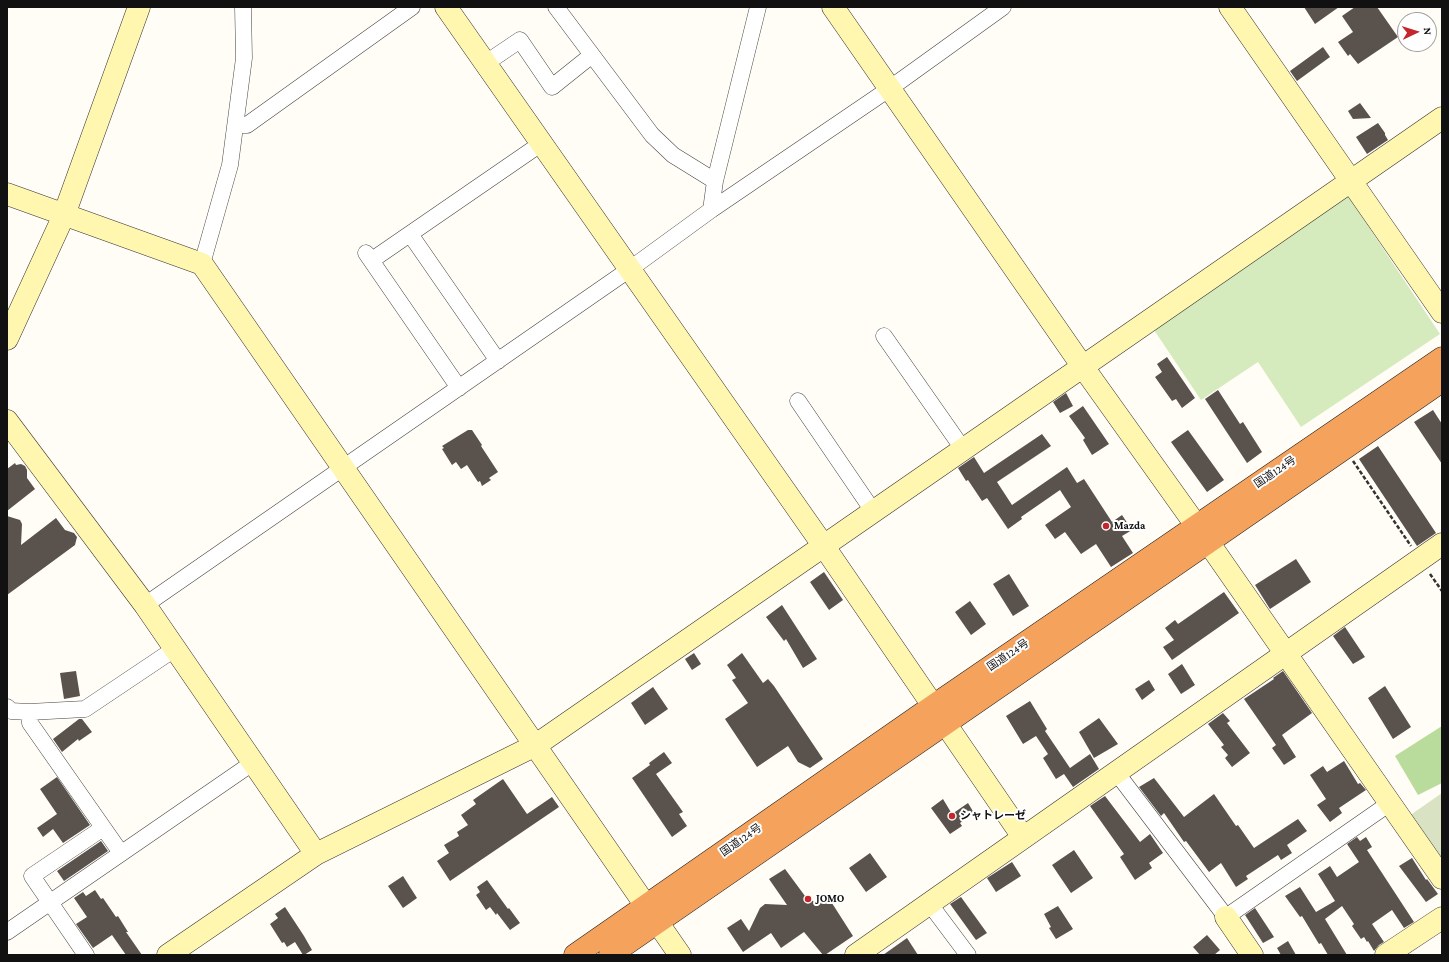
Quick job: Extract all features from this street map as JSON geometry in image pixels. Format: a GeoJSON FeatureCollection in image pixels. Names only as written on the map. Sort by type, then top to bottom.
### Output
{"type":"FeatureCollection","features":[{"type":"Feature","properties":{"kind":"highway","name":"国道124号"},"geometry":{"type":"LineString","coordinates":[[575,955],[652,914],[945,725],[1442,358]]}},
{"type":"Feature","properties":{"kind":"highway","name":"国道124号"},"geometry":{"type":"LineString","coordinates":[[610,955],[652,914],[933,706],[1202,534],[1344,448],[1442,382]]}},
{"type":"Feature","properties":{"kind":"street"},"geometry":{"type":"LineString","coordinates":[[202,264],[230,164],[244,58],[243,7]]}},
{"type":"Feature","properties":{"kind":"street"},"geometry":{"type":"LineString","coordinates":[[236,125],[247,125],[412,7]]}},
{"type":"Feature","properties":{"kind":"street"},"geometry":{"type":"LineString","coordinates":[[446,7],[823,545],[1023,837]]}},
{"type":"Feature","properties":{"kind":"street"},"geometry":{"type":"LineString","coordinates":[[556,7],[652,135],[673,154],[715,181]]}},
{"type":"Feature","properties":{"kind":"street"},"geometry":{"type":"LineString","coordinates":[[711,210],[715,181],[758,7]]}},
{"type":"Feature","properties":{"kind":"street"},"geometry":{"type":"LineString","coordinates":[[833,7],[1442,878]]}},
{"type":"Feature","properties":{"kind":"street"},"geometry":{"type":"LineString","coordinates":[[145,604],[630,269],[711,210],[890,89],[1003,7]]}},
{"type":"Feature","properties":{"kind":"street"},"geometry":{"type":"LineString","coordinates":[[1230,7],[1442,312]]}},
{"type":"Feature","properties":{"kind":"street"},"geometry":{"type":"LineString","coordinates":[[7,339],[64,215],[136,8]]}},
{"type":"Feature","properties":{"kind":"street"},"geometry":{"type":"LineString","coordinates":[[486,63],[520,40],[552,87],[592,55]]}},
{"type":"Feature","properties":{"kind":"street"},"geometry":{"type":"LineString","coordinates":[[168,955],[316,854],[536,745],[1442,118]]}},
{"type":"Feature","properties":{"kind":"street"},"geometry":{"type":"LineString","coordinates":[[459,388],[369,256],[410,234],[542,143]]}},
{"type":"Feature","properties":{"kind":"street"},"geometry":{"type":"LineString","coordinates":[[7,194],[202,264],[680,955]]}},
{"type":"Feature","properties":{"kind":"street"},"geometry":{"type":"LineString","coordinates":[[410,234],[498,360]]}},
{"type":"Feature","properties":{"kind":"street"},"geometry":{"type":"LineString","coordinates":[[884,336],[963,449]]}},
{"type":"Feature","properties":{"kind":"street"},"geometry":{"type":"LineString","coordinates":[[798,401],[873,511]]}},
{"type":"Feature","properties":{"kind":"street"},"geometry":{"type":"LineString","coordinates":[[7,421],[145,604],[316,854]]}},
{"type":"Feature","properties":{"kind":"street"},"geometry":{"type":"LineString","coordinates":[[856,955],[1442,544]]}},
{"type":"Feature","properties":{"kind":"street"},"geometry":{"type":"LineString","coordinates":[[7,707],[11,711],[29,712],[85,709],[176,648]]}},
{"type":"Feature","properties":{"kind":"street"},"geometry":{"type":"LineString","coordinates":[[29,712],[30,723],[121,853]]}},
{"type":"Feature","properties":{"kind":"street"},"geometry":{"type":"LineString","coordinates":[[7,932],[254,762]]}},
{"type":"Feature","properties":{"kind":"street"},"geometry":{"type":"LineString","coordinates":[[1116,772],[1226,917],[1252,955]]}},
{"type":"Feature","properties":{"kind":"street"},"geometry":{"type":"LineString","coordinates":[[1226,917],[1390,803]]}},
{"type":"Feature","properties":{"kind":"street"},"geometry":{"type":"LineString","coordinates":[[86,955],[32,876],[103,828]]}},
{"type":"Feature","properties":{"kind":"street"},"geometry":{"type":"LineString","coordinates":[[929,903],[968,955]]}},
{"type":"Feature","properties":{"kind":"street"},"geometry":{"type":"LineString","coordinates":[[1386,955],[1442,918]]}},
{"type":"Feature","properties":{"kind":"path"},"geometry":{"type":"LineString","coordinates":[[1344,448],[1442,591]]}},
{"type":"Feature","properties":{"kind":"green space"},"geometry":{"type":"Polygon","coordinates":[[[1348,196],[1440,334],[1301,427],[1258,362],[1201,400],[1152,327],[1348,196]]]}},
{"type":"Feature","properties":{"kind":"green space"},"geometry":{"type":"Polygon","coordinates":[[[1442,726],[1442,783],[1418,795],[1395,756],[1442,726]]]}},
{"type":"Feature","properties":{"kind":"green space"},"geometry":{"type":"Polygon","coordinates":[[[1442,793],[1442,862],[1409,816],[1442,793]]]}},
{"type":"Feature","properties":{"kind":"building"},"geometry":{"type":"Polygon","coordinates":[[[1304,7],[1339,7],[1315,24],[1304,7]]]}},
{"type":"Feature","properties":{"kind":"building"},"geometry":{"type":"Polygon","coordinates":[[[1355,7],[1377,7],[1397,38],[1358,64],[1350,54],[1348,56],[1338,42],[1353,32],[1342,16],[1355,7]]]}},
{"type":"Feature","properties":{"kind":"building"},"geometry":{"type":"Polygon","coordinates":[[[1323,47],[1330,57],[1297,81],[1290,71],[1323,47]]]}},
{"type":"Feature","properties":{"kind":"building"},"geometry":{"type":"Polygon","coordinates":[[[1360,103],[1371,118],[1353,119],[1348,111],[1360,103]]]}},
{"type":"Feature","properties":{"kind":"building"},"geometry":{"type":"Polygon","coordinates":[[[1378,123],[1388,140],[1367,154],[1356,137],[1378,123]]]}},
{"type":"Feature","properties":{"kind":"building"},"geometry":{"type":"Polygon","coordinates":[[[1167,357],[1195,398],[1182,408],[1176,399],[1172,401],[1155,377],[1162,372],[1157,364],[1167,357]]]}},
{"type":"Feature","properties":{"kind":"building"},"geometry":{"type":"Polygon","coordinates":[[[1218,390],[1240,424],[1243,422],[1262,452],[1247,463],[1205,399],[1218,390]]]}},
{"type":"Feature","properties":{"kind":"building"},"geometry":{"type":"Polygon","coordinates":[[[1066,393],[1073,406],[1060,413],[1053,402],[1066,393]]]}},
{"type":"Feature","properties":{"kind":"building"},"geometry":{"type":"Polygon","coordinates":[[[1083,406],[1109,444],[1092,455],[1083,440],[1085,438],[1069,416],[1083,406]]]}},
{"type":"Feature","properties":{"kind":"building"},"geometry":{"type":"Polygon","coordinates":[[[1433,410],[1442,424],[1442,464],[1414,422],[1433,410]]]}},
{"type":"Feature","properties":{"kind":"building"},"geometry":{"type":"Polygon","coordinates":[[[468,430],[472,430],[498,472],[489,478],[491,480],[482,486],[480,481],[478,482],[467,465],[461,469],[456,462],[452,465],[442,449],[444,448],[442,446],[468,430]]]}},
{"type":"Feature","properties":{"kind":"building"},"geometry":{"type":"Polygon","coordinates":[[[1188,430],[1224,480],[1207,492],[1171,442],[1188,430]]]}},
{"type":"Feature","properties":{"kind":"building"},"geometry":{"type":"Polygon","coordinates":[[[1042,434],[1051,446],[997,482],[1012,505],[1067,467],[1077,483],[1084,479],[1112,522],[1122,515],[1132,530],[1122,536],[1133,553],[1111,567],[1096,544],[1081,554],[1065,532],[1055,539],[1045,525],[1071,507],[1060,490],[1021,517],[1022,519],[1008,529],[987,498],[982,501],[958,468],[974,457],[984,473],[1042,434]]]}},
{"type":"Feature","properties":{"kind":"building"},"geometry":{"type":"Polygon","coordinates":[[[1378,446],[1436,533],[1417,546],[1359,459],[1378,446]]]}},
{"type":"Feature","properties":{"kind":"building"},"geometry":{"type":"Polygon","coordinates":[[[15,463],[16,465],[21,464],[25,466],[27,470],[27,478],[35,489],[7,511],[7,469],[15,463]]]}},
{"type":"Feature","properties":{"kind":"building"},"geometry":{"type":"Polygon","coordinates":[[[7,516],[20,520],[22,524],[21,545],[56,518],[65,530],[74,533],[77,537],[75,545],[7,595],[7,516]]]}},
{"type":"Feature","properties":{"kind":"building"},"geometry":{"type":"Polygon","coordinates":[[[1296,559],[1311,582],[1270,609],[1255,585],[1296,559]]]}},
{"type":"Feature","properties":{"kind":"building"},"geometry":{"type":"Polygon","coordinates":[[[824,572],[843,600],[829,610],[810,582],[824,572]]]}},
{"type":"Feature","properties":{"kind":"building"},"geometry":{"type":"Polygon","coordinates":[[[1009,574],[1029,606],[1013,616],[993,584],[1009,574]]]}},
{"type":"Feature","properties":{"kind":"building"},"geometry":{"type":"Polygon","coordinates":[[[1224,592],[1239,613],[1172,660],[1163,647],[1174,640],[1165,628],[1175,620],[1178,624],[1224,592]]]}},
{"type":"Feature","properties":{"kind":"building"},"geometry":{"type":"Polygon","coordinates":[[[970,601],[986,624],[971,635],[955,612],[970,601]]]}},
{"type":"Feature","properties":{"kind":"building"},"geometry":{"type":"Polygon","coordinates":[[[782,605],[817,659],[803,668],[786,639],[784,641],[766,617],[782,605]]]}},
{"type":"Feature","properties":{"kind":"building"},"geometry":{"type":"Polygon","coordinates":[[[1345,627],[1365,657],[1353,664],[1333,636],[1345,627]]]}},
{"type":"Feature","properties":{"kind":"building"},"geometry":{"type":"Polygon","coordinates":[[[694,653],[701,664],[692,670],[685,659],[694,653]]]}},
{"type":"Feature","properties":{"kind":"building"},"geometry":{"type":"Polygon","coordinates":[[[742,653],[763,683],[768,679],[774,686],[823,759],[810,768],[798,762],[788,746],[757,767],[725,719],[748,703],[732,680],[736,678],[727,665],[742,653]]]}},
{"type":"Feature","properties":{"kind":"building"},"geometry":{"type":"Polygon","coordinates":[[[1182,664],[1195,685],[1181,694],[1168,674],[1182,664]]]}},
{"type":"Feature","properties":{"kind":"building"},"geometry":{"type":"Polygon","coordinates":[[[76,671],[80,696],[64,699],[60,673],[76,671]]]}},
{"type":"Feature","properties":{"kind":"building"},"geometry":{"type":"Polygon","coordinates":[[[1283,671],[1312,713],[1282,735],[1296,757],[1284,765],[1272,748],[1276,745],[1244,699],[1274,679],[1273,678],[1283,671]]]}},
{"type":"Feature","properties":{"kind":"building"},"geometry":{"type":"Polygon","coordinates":[[[1149,680],[1155,690],[1142,700],[1135,689],[1149,680]]]}},
{"type":"Feature","properties":{"kind":"building"},"geometry":{"type":"Polygon","coordinates":[[[1385,686],[1411,727],[1393,739],[1368,698],[1385,686]]]}},
{"type":"Feature","properties":{"kind":"building"},"geometry":{"type":"Polygon","coordinates":[[[653,687],[668,709],[645,725],[631,703],[653,687]]]}},
{"type":"Feature","properties":{"kind":"building"},"geometry":{"type":"Polygon","coordinates":[[[1030,701],[1047,729],[1045,731],[1070,768],[1090,754],[1099,769],[1073,787],[1064,774],[1056,779],[1043,758],[1048,754],[1036,736],[1023,744],[1006,716],[1030,701]]]}},
{"type":"Feature","properties":{"kind":"building"},"geometry":{"type":"Polygon","coordinates":[[[1223,713],[1230,721],[1227,723],[1250,753],[1232,767],[1225,758],[1228,755],[1221,747],[1224,745],[1208,724],[1223,713]]]}},
{"type":"Feature","properties":{"kind":"building"},"geometry":{"type":"Polygon","coordinates":[[[1099,718],[1118,744],[1094,758],[1079,732],[1099,718]]]}},
{"type":"Feature","properties":{"kind":"building"},"geometry":{"type":"Polygon","coordinates":[[[79,719],[82,719],[92,732],[79,741],[78,739],[62,752],[53,739],[79,719]]]}},
{"type":"Feature","properties":{"kind":"building"},"geometry":{"type":"Polygon","coordinates":[[[664,752],[672,763],[656,774],[683,812],[679,814],[687,826],[672,837],[632,778],[650,765],[649,763],[664,752]]]}},
{"type":"Feature","properties":{"kind":"building"},"geometry":{"type":"Polygon","coordinates":[[[1344,761],[1358,784],[1360,783],[1366,790],[1339,808],[1342,813],[1330,822],[1317,805],[1326,799],[1310,775],[1323,766],[1327,772],[1344,761]]]}},
{"type":"Feature","properties":{"kind":"building"},"geometry":{"type":"Polygon","coordinates":[[[57,777],[90,825],[63,843],[53,829],[43,837],[37,828],[57,814],[40,789],[57,777]]]}},
{"type":"Feature","properties":{"kind":"building"},"geometry":{"type":"Polygon","coordinates":[[[1154,778],[1184,817],[1214,794],[1236,826],[1238,825],[1254,848],[1298,819],[1307,831],[1287,845],[1292,853],[1281,860],[1278,855],[1246,876],[1248,879],[1236,887],[1221,863],[1209,872],[1186,841],[1184,842],[1164,813],[1161,816],[1139,787],[1154,778]]]}},
{"type":"Feature","properties":{"kind":"building"},"geometry":{"type":"Polygon","coordinates":[[[503,779],[527,814],[552,797],[559,807],[450,881],[437,861],[449,853],[444,845],[459,836],[457,832],[468,825],[461,815],[476,804],[473,800],[503,779]]]}},
{"type":"Feature","properties":{"kind":"building"},"geometry":{"type":"Polygon","coordinates":[[[1105,796],[1140,842],[1150,834],[1163,853],[1149,863],[1152,868],[1135,880],[1120,857],[1124,854],[1090,806],[1105,796]]]}},
{"type":"Feature","properties":{"kind":"building"},"geometry":{"type":"Polygon","coordinates":[[[943,799],[952,814],[968,803],[974,813],[960,823],[962,826],[950,834],[931,808],[943,799]]]}},
{"type":"Feature","properties":{"kind":"building"},"geometry":{"type":"Polygon","coordinates":[[[1357,837],[1360,841],[1366,837],[1372,847],[1367,850],[1414,922],[1404,928],[1392,910],[1372,924],[1384,942],[1374,951],[1364,937],[1361,939],[1352,926],[1354,924],[1342,906],[1325,919],[1347,955],[1328,955],[1321,943],[1319,944],[1302,916],[1300,917],[1285,896],[1300,887],[1316,912],[1335,901],[1318,874],[1330,866],[1337,877],[1359,862],[1347,844],[1357,837]]]}},
{"type":"Feature","properties":{"kind":"building"},"geometry":{"type":"Polygon","coordinates":[[[101,841],[108,851],[64,881],[57,871],[101,841]]]}},
{"type":"Feature","properties":{"kind":"building"},"geometry":{"type":"Polygon","coordinates":[[[1074,850],[1093,878],[1071,893],[1052,865],[1074,850]]]}},
{"type":"Feature","properties":{"kind":"building"},"geometry":{"type":"Polygon","coordinates":[[[870,853],[887,877],[866,892],[849,868],[870,853]]]}},
{"type":"Feature","properties":{"kind":"building"},"geometry":{"type":"Polygon","coordinates":[[[1412,858],[1426,880],[1427,879],[1438,894],[1426,902],[1399,866],[1412,858]]]}},
{"type":"Feature","properties":{"kind":"building"},"geometry":{"type":"Polygon","coordinates":[[[1012,862],[1021,876],[996,892],[987,878],[1012,862]]]}},
{"type":"Feature","properties":{"kind":"building"},"geometry":{"type":"Polygon","coordinates":[[[785,869],[805,896],[816,903],[830,900],[853,936],[823,955],[804,932],[781,948],[771,933],[743,952],[727,928],[741,919],[749,931],[760,908],[765,904],[787,905],[769,879],[785,869]]]}},
{"type":"Feature","properties":{"kind":"building"},"geometry":{"type":"Polygon","coordinates":[[[403,876],[417,898],[403,908],[388,886],[403,876]]]}},
{"type":"Feature","properties":{"kind":"building"},"geometry":{"type":"Polygon","coordinates":[[[487,880],[520,923],[510,930],[497,913],[496,915],[490,907],[486,910],[476,895],[480,892],[477,887],[487,880]]]}},
{"type":"Feature","properties":{"kind":"building"},"geometry":{"type":"Polygon","coordinates":[[[95,890],[101,899],[103,898],[116,917],[118,916],[128,932],[126,932],[142,955],[126,955],[112,935],[93,948],[76,924],[87,917],[74,898],[83,892],[86,896],[95,890]]]}},
{"type":"Feature","properties":{"kind":"building"},"geometry":{"type":"Polygon","coordinates":[[[961,897],[987,933],[976,940],[950,904],[961,897]]]}},
{"type":"Feature","properties":{"kind":"building"},"geometry":{"type":"Polygon","coordinates":[[[1058,906],[1073,929],[1056,939],[1049,928],[1051,927],[1044,914],[1058,906]]]}},
{"type":"Feature","properties":{"kind":"building"},"geometry":{"type":"Polygon","coordinates":[[[285,907],[312,950],[304,955],[295,942],[287,947],[284,942],[282,943],[270,924],[278,918],[275,914],[285,907]]]}},
{"type":"Feature","properties":{"kind":"building"},"geometry":{"type":"Polygon","coordinates":[[[1255,908],[1274,937],[1263,943],[1245,915],[1255,908]]]}},
{"type":"Feature","properties":{"kind":"building"},"geometry":{"type":"Polygon","coordinates":[[[1207,935],[1220,950],[1214,955],[1200,955],[1193,947],[1207,935]]]}},
{"type":"Feature","properties":{"kind":"building"},"geometry":{"type":"Polygon","coordinates":[[[907,938],[918,955],[883,955],[907,938]]]}},
{"type":"Feature","properties":{"kind":"building"},"geometry":{"type":"Polygon","coordinates":[[[1288,941],[1296,955],[1281,955],[1277,948],[1288,941]]]}},
{"type":"Feature","properties":{"kind":"place","name":"Mazda"},"geometry":{"type":"Point","coordinates":[1106,526]}},
{"type":"Feature","properties":{"kind":"place","name":"シャトレーゼ"},"geometry":{"type":"Point","coordinates":[952,816]}},
{"type":"Feature","properties":{"kind":"place","name":"JOMO"},"geometry":{"type":"Point","coordinates":[808,899]}}]}
